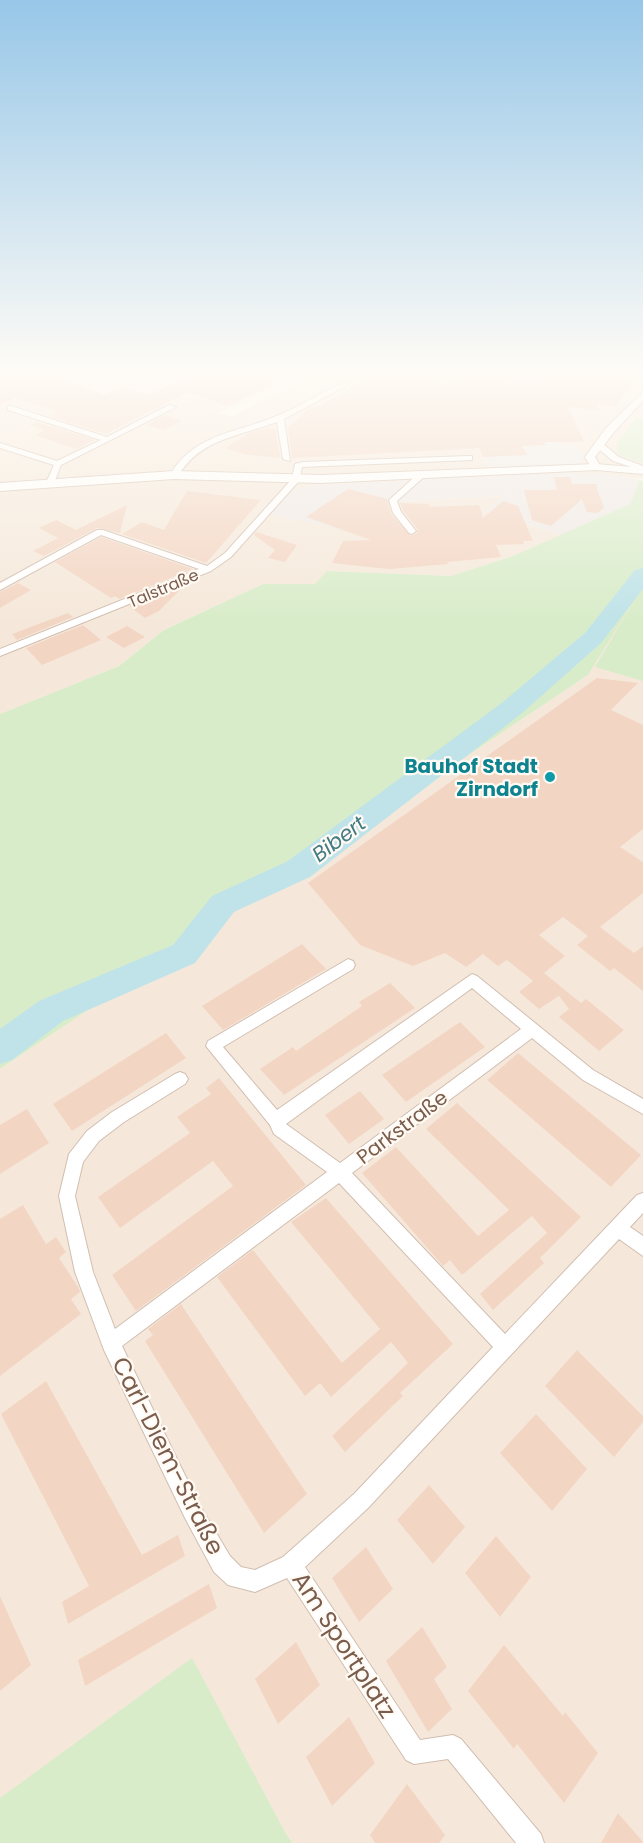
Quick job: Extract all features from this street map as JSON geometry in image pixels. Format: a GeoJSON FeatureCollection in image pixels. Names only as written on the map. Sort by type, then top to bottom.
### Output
{"type":"FeatureCollection","features":[{"type":"Feature","properties":{"kind":"main road"},"geometry":{"type":"LineString","coordinates":[[596,469],[643,478]]}},
{"type":"Feature","properties":{"kind":"main road"},"geometry":{"type":"LineString","coordinates":[[0,487],[174,475],[321,479],[596,469],[643,470]]}},
{"type":"Feature","properties":{"kind":"street"},"geometry":{"type":"LineString","coordinates":[[24,453],[58,464]]}},
{"type":"Feature","properties":{"kind":"street"},"geometry":{"type":"LineString","coordinates":[[50,483],[58,464],[79,453]]}},
{"type":"Feature","properties":{"kind":"street"},"geometry":{"type":"LineString","coordinates":[[174,475],[178,466],[192,453]]}},
{"type":"Feature","properties":{"kind":"street"},"geometry":{"type":"LineString","coordinates":[[286,453],[287,459]]}},
{"type":"Feature","properties":{"kind":"street"},"geometry":{"type":"LineString","coordinates":[[593,453],[589,459],[596,469]]}},
{"type":"Feature","properties":{"kind":"street"},"geometry":{"type":"LineString","coordinates":[[609,453],[616,459],[643,470]]}},
{"type":"Feature","properties":{"kind":"street","name":"Talstraße"},"geometry":{"type":"LineString","coordinates":[[0,654],[208,569],[228,555],[296,479],[298,466],[310,462],[469,458]]}},
{"type":"Feature","properties":{"kind":"street"},"geometry":{"type":"LineString","coordinates":[[412,531],[397,513],[393,500],[422,475]]}},
{"type":"Feature","properties":{"kind":"street"},"geometry":{"type":"LineString","coordinates":[[0,587],[100,532],[208,569]]}},
{"type":"Feature","properties":{"kind":"street","name":"Parkstraße"},"geometry":{"type":"LineString","coordinates":[[348,965],[213,1046],[276,1120],[280,1129],[341,1173],[531,1030]]}},
{"type":"Feature","properties":{"kind":"street"},"geometry":{"type":"LineString","coordinates":[[276,1120],[472,980],[588,1075],[643,1107]]}},
{"type":"Feature","properties":{"kind":"street","name":"Carl-Diem-Straße"},"geometry":{"type":"LineString","coordinates":[[180,1079],[118,1117],[93,1136],[75,1159],[67,1196],[84,1272],[111,1343],[192,1511],[222,1564],[236,1577],[255,1581],[291,1565]]}},
{"type":"Feature","properties":{"kind":"street"},"geometry":{"type":"LineString","coordinates":[[341,1173],[505,1347]]}},
{"type":"Feature","properties":{"kind":"street","name":"Carl-Diem-Straße"},"geometry":{"type":"LineString","coordinates":[[111,1343],[341,1173]]}},
{"type":"Feature","properties":{"kind":"street","name":"Am Sportplatz"},"geometry":{"type":"LineString","coordinates":[[532,1843],[453,1747],[414,1752],[291,1565],[361,1501],[643,1201]]}},
{"type":"Feature","properties":{"kind":"street"},"geometry":{"type":"LineString","coordinates":[[618,1228],[643,1247]]}},
{"type":"Feature","properties":{"kind":"shaded area"},"geometry":{"type":"Polygon","coordinates":[[[0,453],[481,453],[492,476],[311,485],[380,502],[505,496],[486,511],[561,535],[513,556],[451,576],[328,571],[315,584],[263,584],[164,630],[119,666],[0,714],[0,453]]]}},
{"type":"Feature","properties":{"kind":"shaded area"},"geometry":{"type":"Polygon","coordinates":[[[481,453],[583,453],[581,474],[603,474],[640,480],[630,504],[561,535],[486,511],[504,496],[380,502],[343,529],[270,515],[292,491],[311,485],[492,476],[481,453]]]}},
{"type":"Feature","properties":{"kind":"shaded area"},"geometry":{"type":"Polygon","coordinates":[[[506,453],[643,453],[643,479],[581,474],[506,453]]]}},
{"type":"Feature","properties":{"kind":"shaded area"},"geometry":{"type":"Polygon","coordinates":[[[643,585],[643,1843],[293,1843],[286,1834],[0,1798],[0,1069],[588,675],[643,585]]]}},
{"type":"Feature","properties":{"kind":"green space"},"geometry":{"type":"Polygon","coordinates":[[[619,453],[643,453],[643,463],[621,456],[619,453]]]}},
{"type":"Feature","properties":{"kind":"green space"},"geometry":{"type":"Polygon","coordinates":[[[640,480],[643,481],[643,681],[595,667],[637,596],[588,675],[0,1069],[0,714],[119,666],[164,630],[263,584],[315,584],[327,571],[451,576],[513,556],[630,504],[640,480]]]}},
{"type":"Feature","properties":{"kind":"green space"},"geometry":{"type":"Polygon","coordinates":[[[192,1658],[286,1834],[293,1843],[0,1843],[0,1798],[192,1658]]]}},
{"type":"Feature","properties":{"kind":"building"},"geometry":{"type":"Polygon","coordinates":[[[241,453],[280,453],[280,456],[278,458],[241,453]]]}},
{"type":"Feature","properties":{"kind":"building"},"geometry":{"type":"Polygon","coordinates":[[[291,453],[385,453],[292,458],[291,453]]]}},
{"type":"Feature","properties":{"kind":"building"},"geometry":{"type":"Polygon","coordinates":[[[481,453],[526,453],[527,455],[483,457],[481,453]]]}},
{"type":"Feature","properties":{"kind":"building"},"geometry":{"type":"Polygon","coordinates":[[[554,477],[570,477],[572,484],[598,484],[596,486],[604,508],[597,513],[587,512],[582,499],[551,526],[532,520],[524,490],[557,490],[554,477]]]}},
{"type":"Feature","properties":{"kind":"building"},"geometry":{"type":"Polygon","coordinates":[[[348,489],[387,499],[391,514],[411,536],[418,530],[403,511],[400,503],[429,504],[430,507],[479,505],[483,518],[503,501],[518,506],[533,541],[523,541],[524,544],[496,545],[501,557],[447,562],[448,564],[389,569],[332,563],[343,541],[371,540],[306,517],[348,489]]]}},
{"type":"Feature","properties":{"kind":"building"},"geometry":{"type":"Polygon","coordinates":[[[187,491],[261,500],[206,563],[122,534],[142,522],[164,530],[187,491]]]}},
{"type":"Feature","properties":{"kind":"building"},"geometry":{"type":"Polygon","coordinates":[[[127,505],[120,533],[97,528],[44,556],[33,551],[58,538],[39,528],[56,520],[76,530],[127,505]]]}},
{"type":"Feature","properties":{"kind":"building"},"geometry":{"type":"Polygon","coordinates":[[[256,532],[297,545],[285,562],[268,558],[275,550],[254,535],[256,532]]]}},
{"type":"Feature","properties":{"kind":"building"},"geometry":{"type":"Polygon","coordinates":[[[101,537],[193,569],[119,599],[115,596],[111,598],[55,562],[101,537]]]}},
{"type":"Feature","properties":{"kind":"building"},"geometry":{"type":"Polygon","coordinates":[[[18,583],[31,590],[0,608],[0,592],[18,583]]]}},
{"type":"Feature","properties":{"kind":"building"},"geometry":{"type":"Polygon","coordinates":[[[187,583],[159,611],[145,618],[129,606],[187,583]]]}},
{"type":"Feature","properties":{"kind":"building"},"geometry":{"type":"Polygon","coordinates":[[[68,613],[73,617],[17,640],[12,634],[68,613]]]}},
{"type":"Feature","properties":{"kind":"building"},"geometry":{"type":"Polygon","coordinates":[[[83,625],[101,640],[42,665],[26,648],[83,625]]]}},
{"type":"Feature","properties":{"kind":"building"},"geometry":{"type":"Polygon","coordinates":[[[127,626],[145,637],[124,648],[106,637],[127,626]]]}},
{"type":"Feature","properties":{"kind":"building","name":"Bauhof Stadt Zirndorf"},"geometry":{"type":"Polygon","coordinates":[[[597,678],[638,683],[611,710],[643,725],[643,829],[620,847],[643,862],[643,893],[600,927],[634,953],[643,946],[643,991],[614,968],[610,971],[577,945],[588,936],[563,917],[539,935],[565,956],[544,973],[581,1003],[586,999],[624,1030],[599,1051],[559,1017],[569,1009],[559,996],[539,1009],[519,992],[533,981],[507,960],[498,966],[483,954],[466,967],[445,953],[413,966],[360,945],[308,883],[597,678]]]}},
{"type":"Feature","properties":{"kind":"building"},"geometry":{"type":"Polygon","coordinates":[[[302,944],[326,969],[223,1030],[202,1006],[302,944]]]}},
{"type":"Feature","properties":{"kind":"building"},"geometry":{"type":"Polygon","coordinates":[[[390,983],[415,1008],[284,1095],[260,1069],[293,1047],[296,1051],[362,1006],[359,1002],[390,983]]]}},
{"type":"Feature","properties":{"kind":"building"},"geometry":{"type":"Polygon","coordinates":[[[460,1022],[485,1047],[406,1102],[382,1075],[460,1022]]]}},
{"type":"Feature","properties":{"kind":"building"},"geometry":{"type":"Polygon","coordinates":[[[166,1033],[186,1058],[72,1131],[53,1104],[166,1033]]]}},
{"type":"Feature","properties":{"kind":"building"},"geometry":{"type":"Polygon","coordinates":[[[518,1053],[641,1155],[611,1187],[487,1080],[518,1053]]]}},
{"type":"Feature","properties":{"kind":"building"},"geometry":{"type":"Polygon","coordinates":[[[219,1078],[306,1185],[136,1311],[112,1275],[233,1186],[213,1161],[120,1228],[98,1197],[190,1133],[177,1117],[211,1094],[206,1088],[219,1078]]]}},
{"type":"Feature","properties":{"kind":"building"},"geometry":{"type":"Polygon","coordinates":[[[360,1091],[384,1119],[349,1144],[325,1115],[360,1091]]]}},
{"type":"Feature","properties":{"kind":"building"},"geometry":{"type":"Polygon","coordinates":[[[457,1103],[581,1217],[540,1258],[544,1263],[493,1310],[480,1294],[547,1233],[532,1216],[462,1275],[450,1260],[443,1266],[362,1173],[396,1147],[478,1236],[509,1210],[426,1129],[457,1103]]]}},
{"type":"Feature","properties":{"kind":"building"},"geometry":{"type":"Polygon","coordinates":[[[27,1109],[49,1143],[0,1174],[0,1125],[27,1109]]]}},
{"type":"Feature","properties":{"kind":"building"},"geometry":{"type":"Polygon","coordinates":[[[326,1198],[453,1344],[400,1393],[403,1396],[345,1452],[332,1436],[408,1363],[391,1342],[331,1397],[320,1383],[305,1396],[217,1277],[253,1250],[342,1363],[380,1329],[291,1222],[326,1198]]]}},
{"type":"Feature","properties":{"kind":"building"},"geometry":{"type":"Polygon","coordinates":[[[23,1205],[46,1244],[56,1237],[66,1252],[59,1258],[80,1292],[71,1299],[81,1314],[0,1376],[0,1219],[23,1205]]]}},
{"type":"Feature","properties":{"kind":"building"},"geometry":{"type":"Polygon","coordinates":[[[181,1304],[307,1494],[264,1533],[145,1341],[153,1335],[148,1329],[181,1304]]]}},
{"type":"Feature","properties":{"kind":"building"},"geometry":{"type":"Polygon","coordinates":[[[577,1350],[643,1416],[643,1422],[614,1457],[545,1386],[577,1350]]]}},
{"type":"Feature","properties":{"kind":"building"},"geometry":{"type":"Polygon","coordinates":[[[46,1381],[142,1555],[178,1535],[185,1556],[68,1624],[62,1602],[89,1586],[1,1414],[46,1381]]]}},
{"type":"Feature","properties":{"kind":"building"},"geometry":{"type":"Polygon","coordinates":[[[536,1414],[587,1469],[552,1511],[500,1453],[536,1414]]]}},
{"type":"Feature","properties":{"kind":"building"},"geometry":{"type":"Polygon","coordinates":[[[429,1485],[465,1527],[433,1564],[397,1520],[429,1485]]]}},
{"type":"Feature","properties":{"kind":"building"},"geometry":{"type":"Polygon","coordinates":[[[496,1536],[531,1577],[500,1617],[465,1573],[496,1536]]]}},
{"type":"Feature","properties":{"kind":"building"},"geometry":{"type":"Polygon","coordinates":[[[366,1547],[393,1589],[359,1622],[332,1578],[366,1547]]]}},
{"type":"Feature","properties":{"kind":"building"},"geometry":{"type":"Polygon","coordinates":[[[209,1584],[217,1608],[85,1686],[78,1660],[209,1584]]]}},
{"type":"Feature","properties":{"kind":"building"},"geometry":{"type":"Polygon","coordinates":[[[0,1596],[31,1665],[0,1691],[0,1596]]]}},
{"type":"Feature","properties":{"kind":"building"},"geometry":{"type":"Polygon","coordinates":[[[422,1627],[447,1667],[434,1679],[452,1709],[428,1732],[386,1661],[422,1627]]]}},
{"type":"Feature","properties":{"kind":"building"},"geometry":{"type":"Polygon","coordinates":[[[296,1642],[320,1685],[278,1724],[255,1679],[296,1642]]]}},
{"type":"Feature","properties":{"kind":"building"},"geometry":{"type":"Polygon","coordinates":[[[504,1645],[563,1716],[565,1712],[598,1753],[564,1803],[517,1744],[514,1749],[468,1691],[504,1645]]]}},
{"type":"Feature","properties":{"kind":"building"},"geometry":{"type":"Polygon","coordinates":[[[349,1717],[375,1763],[332,1806],[306,1757],[349,1717]]]}},
{"type":"Feature","properties":{"kind":"building"},"geometry":{"type":"Polygon","coordinates":[[[407,1784],[445,1835],[439,1843],[375,1843],[370,1835],[407,1784]]]}},
{"type":"Feature","properties":{"kind":"building"},"geometry":{"type":"Polygon","coordinates":[[[618,1813],[643,1842],[643,1843],[601,1843],[618,1813]]]}},
{"type":"Feature","properties":{"kind":"waterway","name":"Bibert"},"geometry":{"type":"LineString","coordinates":[[0,1049],[51,1011],[184,954],[223,904],[299,869],[512,708],[593,638],[643,575]]}},
{"type":"Feature","properties":{"kind":"place","name":"Bauhof Stadt Zirndorf"},"geometry":{"type":"Point","coordinates":[550,777]}}]}
